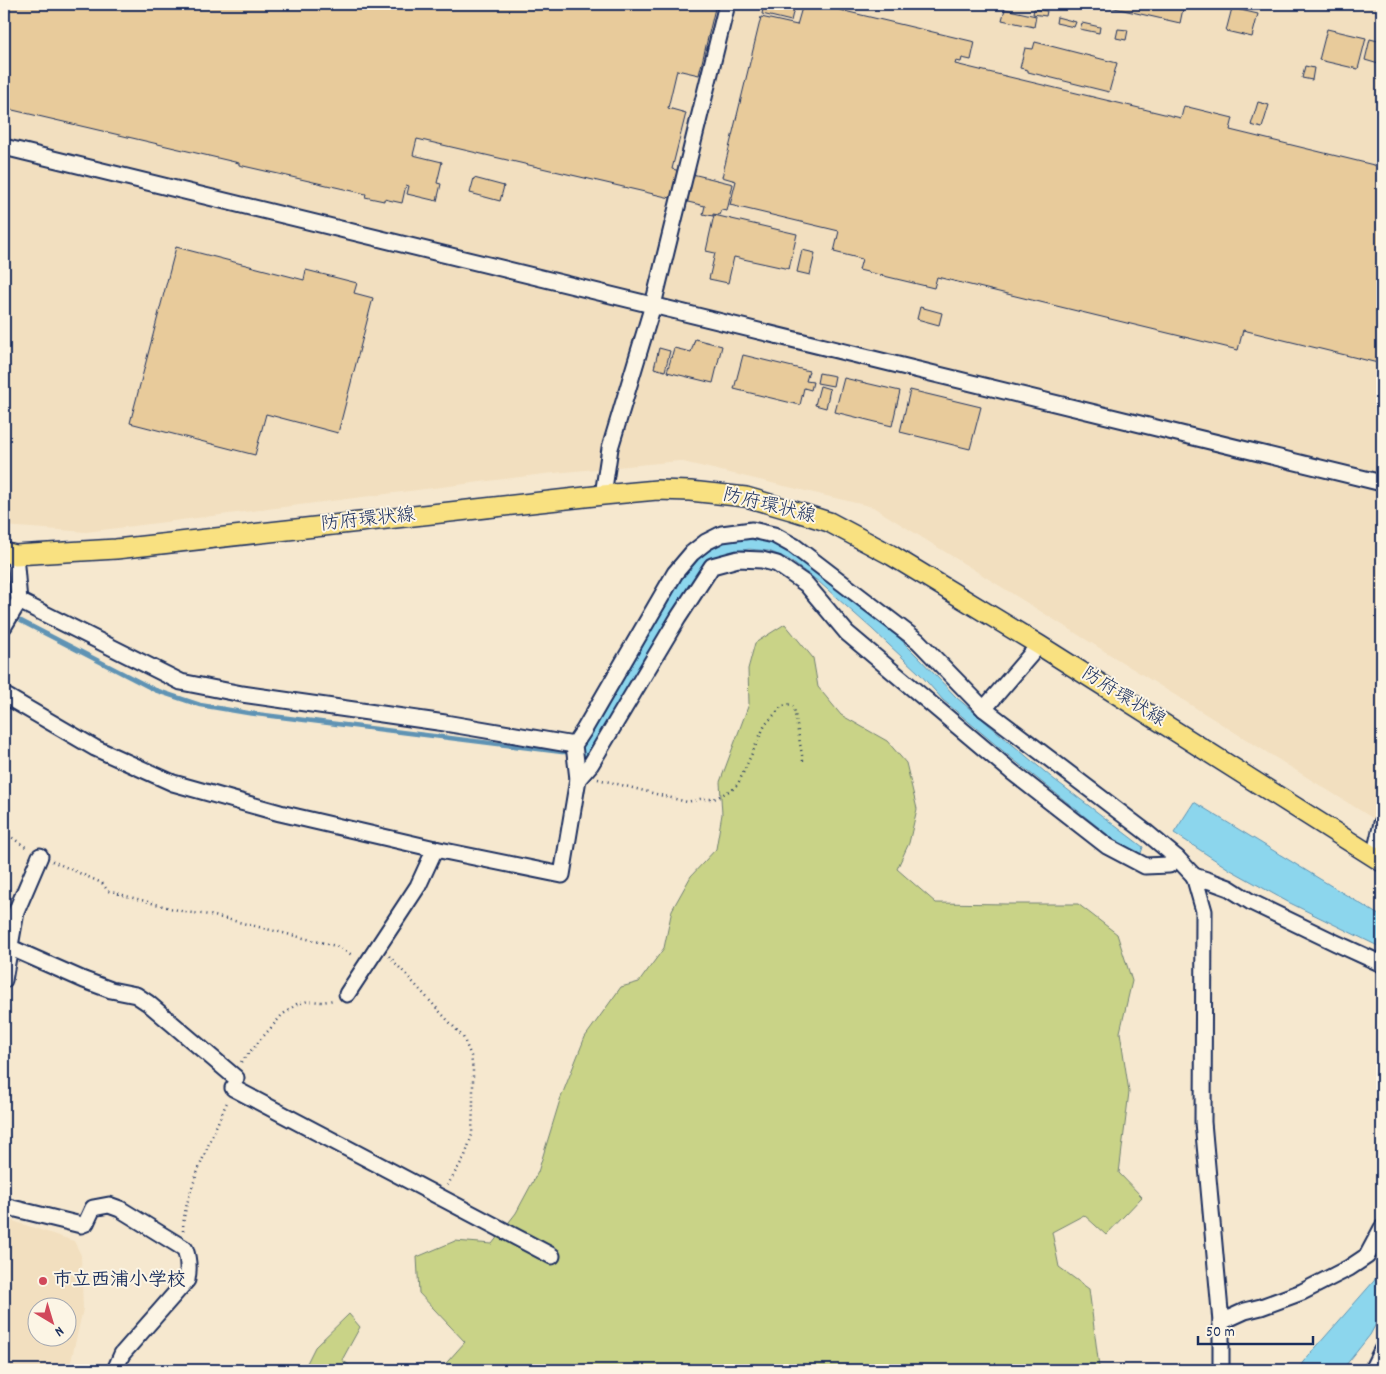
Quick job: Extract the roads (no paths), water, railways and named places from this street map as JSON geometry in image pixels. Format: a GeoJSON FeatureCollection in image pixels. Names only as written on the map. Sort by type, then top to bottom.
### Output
{"type":"FeatureCollection","features":[{"type":"Feature","properties":{"kind":"main road","name":"防府環状線"},"geometry":{"type":"LineString","coordinates":[[9,554],[116,549],[603,494],[658,490],[690,491],[746,497],[829,522],[891,555],[1039,645],[1378,859]]}},
{"type":"Feature","properties":{"kind":"street"},"geometry":{"type":"LineString","coordinates":[[603,494],[610,448],[653,305],[727,4]]}},
{"type":"Feature","properties":{"kind":"street"},"geometry":{"type":"LineString","coordinates":[[4,147],[1382,483]]}},
{"type":"Feature","properties":{"kind":"street"},"geometry":{"type":"LineString","coordinates":[[4,694],[96,748],[173,784],[280,813],[434,849],[562,875],[580,777],[574,745],[675,573],[692,553],[706,542],[722,534],[752,530],[774,534],[794,546],[918,641],[984,709],[1146,832],[1177,858],[1194,876],[1204,911],[1203,1122],[1221,1322],[1221,1370]]}},
{"type":"Feature","properties":{"kind":"street"},"geometry":{"type":"LineString","coordinates":[[4,626],[19,601],[9,554]]}},
{"type":"Feature","properties":{"kind":"street"},"geometry":{"type":"LineString","coordinates":[[580,777],[591,764],[678,618],[712,566],[738,559],[762,560],[777,564],[806,584],[847,633],[1012,772],[1107,846],[1144,866],[1168,865],[1177,858]]}},
{"type":"Feature","properties":{"kind":"street"},"geometry":{"type":"LineString","coordinates":[[19,601],[181,682],[242,694],[445,723],[574,745]]}},
{"type":"Feature","properties":{"kind":"street"},"geometry":{"type":"LineString","coordinates":[[984,709],[1039,645]]}},
{"type":"Feature","properties":{"kind":"street"},"geometry":{"type":"LineString","coordinates":[[1378,859],[1382,823]]}},
{"type":"Feature","properties":{"kind":"street"},"geometry":{"type":"LineString","coordinates":[[347,994],[418,886],[434,849]]}},
{"type":"Feature","properties":{"kind":"street"},"geometry":{"type":"LineString","coordinates":[[4,980],[7,953],[16,912],[40,856]]}},
{"type":"Feature","properties":{"kind":"street"},"geometry":{"type":"LineString","coordinates":[[1194,876],[1228,888],[1277,914],[1382,964]]}},
{"type":"Feature","properties":{"kind":"street"},"geometry":{"type":"LineString","coordinates":[[7,953],[110,990],[136,996],[148,1003],[235,1083],[440,1197],[552,1256]]}},
{"type":"Feature","properties":{"kind":"street"},"geometry":{"type":"LineString","coordinates":[[4,1206],[81,1226],[86,1223],[93,1208],[109,1205],[120,1209],[184,1249],[188,1257],[189,1270],[187,1280],[122,1354],[115,1370]]}},
{"type":"Feature","properties":{"kind":"street"},"geometry":{"type":"LineString","coordinates":[[1221,1322],[1245,1310],[1302,1292],[1349,1268],[1367,1256],[1382,1228]]}},
{"type":"Feature","properties":{"kind":"street"},"geometry":{"type":"LineString","coordinates":[[1372,1370],[1382,1350]]}},
{"type":"Feature","properties":{"kind":"water"},"geometry":{"type":"Polygon","coordinates":[[[745,539],[765,541],[785,549],[830,582],[899,638],[957,698],[1051,777],[1143,847],[1140,856],[1117,842],[1009,756],[943,700],[920,674],[819,582],[788,559],[769,551],[749,549],[730,552],[713,560],[588,756],[583,757],[583,746],[682,579],[697,559],[721,543],[745,539]]]}},
{"type":"Feature","properties":{"kind":"water"},"geometry":{"type":"Polygon","coordinates":[[[1194,802],[1382,917],[1382,948],[1288,902],[1229,869],[1174,833],[1194,802]]]}},
{"type":"Feature","properties":{"kind":"water"},"geometry":{"type":"Polygon","coordinates":[[[1382,1264],[1382,1313],[1370,1335],[1342,1370],[1298,1370],[1374,1281],[1382,1264]]]}},
{"type":"Feature","properties":{"kind":"waterway"},"geometry":{"type":"LineString","coordinates":[[21,621],[155,690],[200,705],[248,713],[573,752]]}},
{"type":"Feature","properties":{"kind":"place","name":"市立西浦小学校"},"geometry":{"type":"Point","coordinates":[43,1281]}}]}
